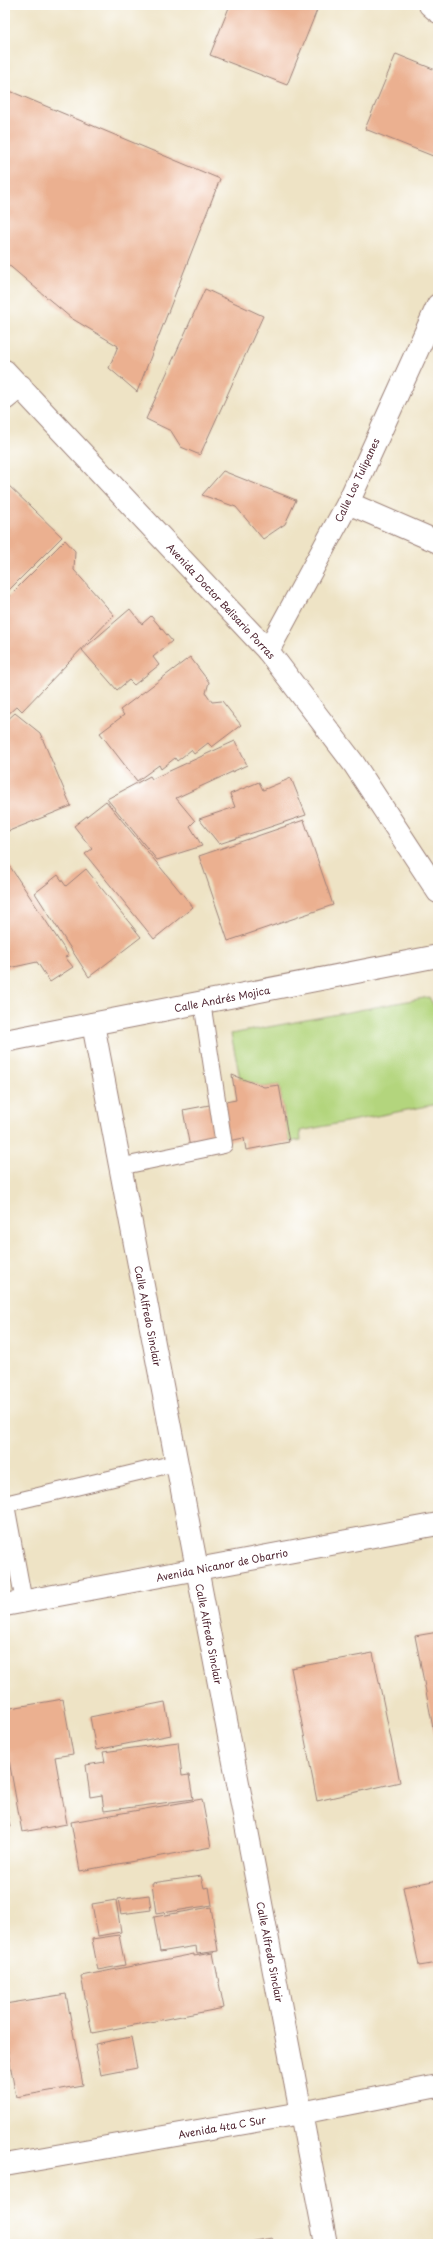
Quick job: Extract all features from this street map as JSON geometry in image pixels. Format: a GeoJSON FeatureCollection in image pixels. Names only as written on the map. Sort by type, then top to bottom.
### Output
{"type":"FeatureCollection","features":[{"type":"Feature","properties":{"kind":"street"},"geometry":{"type":"LineString","coordinates":[[430,5],[438,12]]}},
{"type":"Feature","properties":{"kind":"street","name":"Calle Los Tulipanes"},"geometry":{"type":"LineString","coordinates":[[268,651],[348,502],[438,305]]}},
{"type":"Feature","properties":{"kind":"street","name":"Avenida Doctor Belisario Porras"},"geometry":{"type":"LineString","coordinates":[[5,371],[13,393],[268,651],[354,764],[438,892]]}},
{"type":"Feature","properties":{"kind":"street"},"geometry":{"type":"LineString","coordinates":[[348,502],[438,542]]}},
{"type":"Feature","properties":{"kind":"street","name":"Calle Andrés Mojica"},"geometry":{"type":"LineString","coordinates":[[5,1041],[438,956]]}},
{"type":"Feature","properties":{"kind":"street","name":"Calle Alfredo Sinclair"},"geometry":{"type":"LineString","coordinates":[[92,1024],[326,2244]]}},
{"type":"Feature","properties":{"kind":"street","name":"Avenida Nicanor de Obarrio"},"geometry":{"type":"LineString","coordinates":[[14,1603],[438,1524]]}},
{"type":"Feature","properties":{"kind":"street","name":"Avenida 4ta C Sur"},"geometry":{"type":"LineString","coordinates":[[5,2165],[301,2113],[438,2086]]}},
{"type":"Feature","properties":{"kind":"lane"},"geometry":{"type":"LineString","coordinates":[[120,1167],[224,1145],[202,1002]]}},
{"type":"Feature","properties":{"kind":"lane"},"geometry":{"type":"LineString","coordinates":[[14,1603],[6,1505],[9,1503],[176,1463]]}},
{"type":"Feature","properties":{"kind":"green space"},"geometry":{"type":"Polygon","coordinates":[[[429,997],[438,1013],[438,1104],[300,1131],[301,1140],[289,1142],[279,1085],[264,1087],[240,1078],[231,1034],[429,997]]]}},
{"type":"Feature","properties":{"kind":"building"},"geometry":{"type":"Polygon","coordinates":[[[230,5],[319,5],[287,85],[210,55],[230,5]]]}},
{"type":"Feature","properties":{"kind":"building"},"geometry":{"type":"Polygon","coordinates":[[[396,54],[438,71],[438,158],[365,129],[396,54]]]}},
{"type":"Feature","properties":{"kind":"building"},"geometry":{"type":"Polygon","coordinates":[[[5,89],[220,179],[137,392],[109,368],[118,346],[71,318],[5,262],[5,89]]]}},
{"type":"Feature","properties":{"kind":"building"},"geometry":{"type":"Polygon","coordinates":[[[205,289],[263,316],[200,455],[181,447],[171,431],[146,419],[205,289]]]}},
{"type":"Feature","properties":{"kind":"building"},"geometry":{"type":"Polygon","coordinates":[[[223,471],[296,500],[285,524],[263,539],[236,507],[202,495],[223,471]]]}},
{"type":"Feature","properties":{"kind":"building"},"geometry":{"type":"Polygon","coordinates":[[[5,482],[62,537],[5,594],[5,482]]]}},
{"type":"Feature","properties":{"kind":"building"},"geometry":{"type":"Polygon","coordinates":[[[65,540],[75,551],[74,570],[114,615],[22,711],[17,706],[5,717],[5,600],[65,540]]]}},
{"type":"Feature","properties":{"kind":"building"},"geometry":{"type":"Polygon","coordinates":[[[130,609],[142,624],[151,616],[172,641],[153,657],[159,665],[134,685],[129,680],[117,690],[82,650],[130,609]]]}},
{"type":"Feature","properties":{"kind":"building"},"geometry":{"type":"Polygon","coordinates":[[[190,657],[209,682],[206,693],[212,702],[222,701],[241,725],[212,747],[208,743],[194,754],[191,750],[177,761],[175,758],[161,769],[159,765],[137,781],[100,733],[124,715],[120,710],[190,657]]]}},
{"type":"Feature","properties":{"kind":"building"},"geometry":{"type":"Polygon","coordinates":[[[15,713],[40,733],[71,806],[9,831],[5,819],[5,722],[15,713]]]}},
{"type":"Feature","properties":{"kind":"building"},"geometry":{"type":"Polygon","coordinates":[[[235,741],[247,765],[176,798],[195,821],[190,826],[202,846],[157,860],[107,799],[150,776],[152,779],[235,741]]]}},
{"type":"Feature","properties":{"kind":"building"},"geometry":{"type":"Polygon","coordinates":[[[291,778],[306,815],[219,844],[199,819],[235,807],[230,794],[259,782],[263,790],[291,778]]]}},
{"type":"Feature","properties":{"kind":"building"},"geometry":{"type":"Polygon","coordinates":[[[106,801],[193,907],[154,939],[85,854],[92,849],[74,826],[106,801]]]}},
{"type":"Feature","properties":{"kind":"building"},"geometry":{"type":"Polygon","coordinates":[[[304,820],[333,905],[228,941],[199,856],[304,820]]]}},
{"type":"Feature","properties":{"kind":"building"},"geometry":{"type":"Polygon","coordinates":[[[5,859],[69,956],[65,957],[73,967],[50,982],[37,962],[5,969],[5,859]]]}},
{"type":"Feature","properties":{"kind":"building"},"geometry":{"type":"Polygon","coordinates":[[[86,869],[141,937],[89,977],[35,893],[58,875],[66,886],[86,869]]]}},
{"type":"Feature","properties":{"kind":"building"},"geometry":{"type":"Polygon","coordinates":[[[232,1075],[264,1087],[279,1085],[289,1142],[246,1150],[244,1138],[190,1148],[183,1110],[236,1100],[232,1075]]]}},
{"type":"Feature","properties":{"kind":"building"},"geometry":{"type":"Polygon","coordinates":[[[438,1632],[438,1742],[436,1743],[415,1636],[438,1632]]]}},
{"type":"Feature","properties":{"kind":"building"},"geometry":{"type":"Polygon","coordinates":[[[373,1653],[400,1782],[317,1801],[291,1668],[373,1653]]]}},
{"type":"Feature","properties":{"kind":"building"},"geometry":{"type":"Polygon","coordinates":[[[63,1699],[73,1754],[55,1757],[67,1824],[22,1832],[5,1738],[5,1709],[63,1699]]]}},
{"type":"Feature","properties":{"kind":"building"},"geometry":{"type":"Polygon","coordinates":[[[165,1702],[171,1735],[96,1750],[90,1717],[165,1702]]]}},
{"type":"Feature","properties":{"kind":"building"},"geometry":{"type":"Polygon","coordinates":[[[178,1742],[182,1776],[189,1775],[193,1799],[104,1811],[102,1795],[90,1797],[86,1765],[105,1762],[103,1752],[178,1742]]]}},
{"type":"Feature","properties":{"kind":"building"},"geometry":{"type":"Polygon","coordinates":[[[202,1799],[211,1847],[80,1871],[71,1822],[202,1799]]]}},
{"type":"Feature","properties":{"kind":"building"},"geometry":{"type":"Polygon","coordinates":[[[5,1804],[10,1827],[5,1828],[5,1804]]]}},
{"type":"Feature","properties":{"kind":"building"},"geometry":{"type":"Polygon","coordinates":[[[201,1876],[204,1888],[209,1887],[212,1905],[156,1914],[152,1883],[201,1876]]]}},
{"type":"Feature","properties":{"kind":"building"},"geometry":{"type":"Polygon","coordinates":[[[438,1880],[438,1963],[419,1966],[403,1887],[438,1880]]]}},
{"type":"Feature","properties":{"kind":"building"},"geometry":{"type":"Polygon","coordinates":[[[149,1895],[151,1910],[121,1914],[118,1899],[149,1895]]]}},
{"type":"Feature","properties":{"kind":"building"},"geometry":{"type":"Polygon","coordinates":[[[116,1900],[121,1932],[98,1936],[92,1904],[116,1900]]]}},
{"type":"Feature","properties":{"kind":"building"},"geometry":{"type":"Polygon","coordinates":[[[211,1907],[218,1951],[197,1954],[196,1946],[160,1952],[154,1917],[211,1907]]]}},
{"type":"Feature","properties":{"kind":"building"},"geometry":{"type":"Polygon","coordinates":[[[119,1935],[125,1965],[98,1970],[92,1939],[119,1935]]]}},
{"type":"Feature","properties":{"kind":"building"},"geometry":{"type":"Polygon","coordinates":[[[213,1953],[224,2008],[92,2033],[81,1976],[194,1954],[194,1956],[213,1953]]]}},
{"type":"Feature","properties":{"kind":"building"},"geometry":{"type":"Polygon","coordinates":[[[66,1994],[83,2085],[16,2097],[5,2035],[5,2004],[66,1994]]]}},
{"type":"Feature","properties":{"kind":"building"},"geometry":{"type":"Polygon","coordinates":[[[131,2037],[137,2068],[101,2075],[95,2044],[131,2037]]]}},
{"type":"Feature","properties":{"kind":"building"},"geometry":{"type":"Polygon","coordinates":[[[272,2238],[274,2244],[244,2244],[244,2243],[272,2238]]]}}]}
